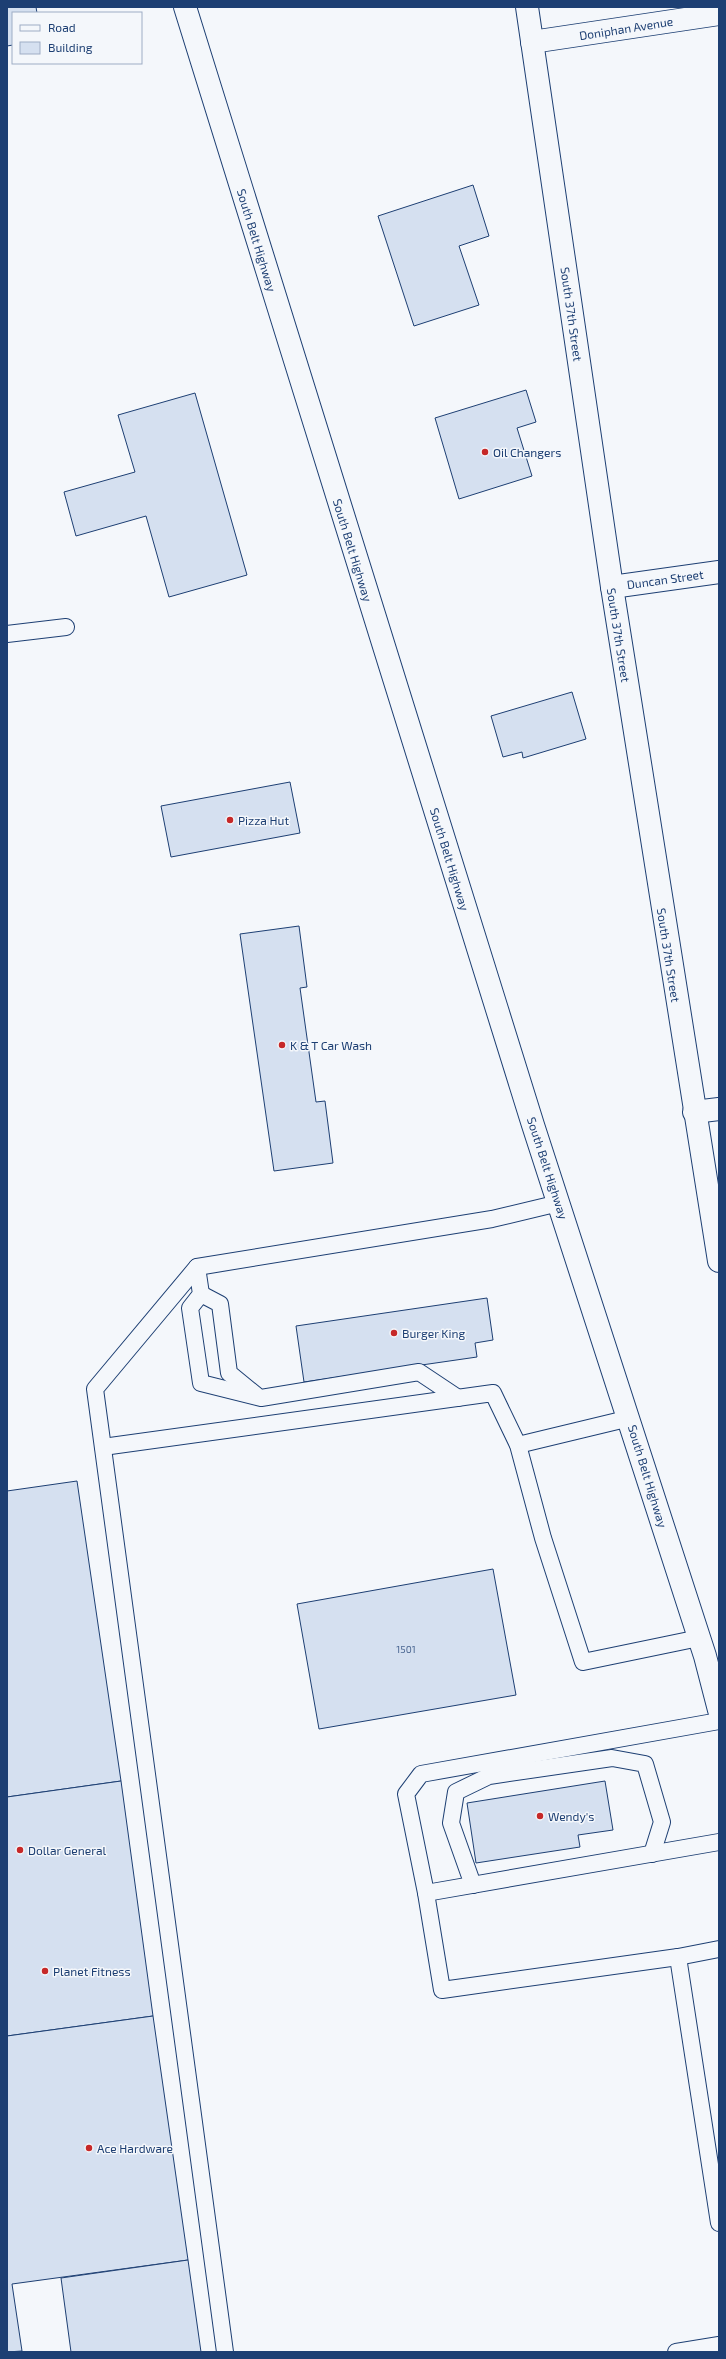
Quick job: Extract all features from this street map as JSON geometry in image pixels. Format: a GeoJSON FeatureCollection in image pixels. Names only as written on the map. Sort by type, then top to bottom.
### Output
{"type":"FeatureCollection","features":[{"type":"Feature","properties":{"kind":"main road","name":"South Belt Highway"},"geometry":{"type":"LineString","coordinates":[[185,7],[559,1203],[708,1649],[719,1710]]}},
{"type":"Feature","properties":{"kind":"main road","name":"South 37th Street"},"geometry":{"type":"LineString","coordinates":[[527,7],[612,587],[694,1112],[719,1261]]}},
{"type":"Feature","properties":{"kind":"main road","name":"Doniphan Avenue"},"geometry":{"type":"LineString","coordinates":[[532,42],[719,14]]}},
{"type":"Feature","properties":{"kind":"main road","name":"Duncan Street"},"geometry":{"type":"LineString","coordinates":[[612,587],[719,572]]}},
{"type":"Feature","properties":{"kind":"main road"},"geometry":{"type":"LineString","coordinates":[[694,1112],[719,1109]]}},
{"type":"Feature","properties":{"kind":"lane"},"geometry":{"type":"LineString","coordinates":[[7,634],[66,627]]}},
{"type":"Feature","properties":{"kind":"lane"},"geometry":{"type":"LineString","coordinates":[[225,2352],[95,1389],[197,1267],[492,1219],[559,1203]]}},
{"type":"Feature","properties":{"kind":"lane"},"geometry":{"type":"LineString","coordinates":[[197,1267],[201,1294],[190,1308],[201,1383],[260,1398],[419,1372],[458,1398]]}},
{"type":"Feature","properties":{"kind":"lane"},"geometry":{"type":"LineString","coordinates":[[201,1294],[220,1304],[229,1373],[260,1398]]}},
{"type":"Feature","properties":{"kind":"lane"},"geometry":{"type":"LineString","coordinates":[[103,1447],[493,1393],[518,1446],[544,1538],[584,1662],[708,1649]]}},
{"type":"Feature","properties":{"kind":"lane"},"geometry":{"type":"LineString","coordinates":[[518,1446],[630,1418]]}},
{"type":"Feature","properties":{"kind":"lane"},"geometry":{"type":"LineString","coordinates":[[719,1721],[421,1774],[406,1794],[426,1893],[442,1990],[678,1957],[719,1949]]}},
{"type":"Feature","properties":{"kind":"lane"},"geometry":{"type":"LineString","coordinates":[[473,1885],[451,1823],[456,1792],[489,1776],[612,1758],[645,1764],[662,1822],[652,1854]]}},
{"type":"Feature","properties":{"kind":"lane"},"geometry":{"type":"LineString","coordinates":[[426,1893],[719,1842]]}},
{"type":"Feature","properties":{"kind":"lane"},"geometry":{"type":"LineString","coordinates":[[678,1957],[719,2223]]}},
{"type":"Feature","properties":{"kind":"lane"},"geometry":{"type":"LineString","coordinates":[[678,2352],[719,2345]]}},
{"type":"Feature","properties":{"kind":"building"},"geometry":{"type":"Polygon","coordinates":[[[7,7],[36,7],[37,12],[12,12],[12,45],[7,46],[7,7]]]}},
{"type":"Feature","properties":{"kind":"building"},"geometry":{"type":"Polygon","coordinates":[[[473,185],[489,236],[459,246],[479,305],[414,326],[378,216],[473,185]]]}},
{"type":"Feature","properties":{"kind":"building","name":"Oil Changers"},"geometry":{"type":"Polygon","coordinates":[[[526,390],[536,422],[517,428],[532,476],[459,499],[435,418],[526,390]]]}},
{"type":"Feature","properties":{"kind":"building"},"geometry":{"type":"Polygon","coordinates":[[[195,393],[247,575],[169,597],[146,516],[76,536],[64,492],[135,472],[118,415],[195,393]]]}},
{"type":"Feature","properties":{"kind":"building"},"geometry":{"type":"Polygon","coordinates":[[[572,692],[586,739],[523,758],[522,752],[503,757],[491,716],[572,692]]]}},
{"type":"Feature","properties":{"kind":"building","name":"Pizza Hut"},"geometry":{"type":"Polygon","coordinates":[[[290,782],[300,833],[171,857],[161,806],[290,782]]]}},
{"type":"Feature","properties":{"kind":"building","name":"K & T Car Wash"},"geometry":{"type":"Polygon","coordinates":[[[299,926],[307,987],[300,988],[316,1102],[325,1101],[333,1163],[274,1171],[240,934],[299,926]]]}},
{"type":"Feature","properties":{"kind":"building","name":"Burger King"},"geometry":{"type":"Polygon","coordinates":[[[487,1298],[493,1340],[475,1343],[477,1357],[304,1382],[296,1326],[487,1298]]]}},
{"type":"Feature","properties":{"kind":"building"},"geometry":{"type":"Polygon","coordinates":[[[77,1481],[121,1781],[7,1797],[7,1491],[77,1481]]]}},
{"type":"Feature","properties":{"kind":"building"},"geometry":{"type":"Polygon","coordinates":[[[493,1569],[516,1695],[319,1729],[297,1604],[493,1569]]]}},
{"type":"Feature","properties":{"kind":"building"},"geometry":{"type":"Polygon","coordinates":[[[121,1781],[153,2016],[7,2036],[7,1797],[121,1781]]]}},
{"type":"Feature","properties":{"kind":"building","name":"Wendy's"},"geometry":{"type":"Polygon","coordinates":[[[605,1781],[613,1830],[578,1835],[580,1847],[476,1863],[467,1803],[605,1781]]]}},
{"type":"Feature","properties":{"kind":"building","name":"Ace Hardware"},"geometry":{"type":"Polygon","coordinates":[[[153,2016],[188,2260],[12,2284],[22,2351],[7,2352],[7,2036],[153,2016]]]}},
{"type":"Feature","properties":{"kind":"building"},"geometry":{"type":"Polygon","coordinates":[[[188,2260],[201,2352],[71,2352],[61,2278],[188,2260]]]}},
{"type":"Feature","properties":{"kind":"place","name":"Oil Changers"},"geometry":{"type":"Point","coordinates":[485,452]}},
{"type":"Feature","properties":{"kind":"place","name":"Pizza Hut"},"geometry":{"type":"Point","coordinates":[230,820]}},
{"type":"Feature","properties":{"kind":"place","name":"K & T Car Wash"},"geometry":{"type":"Point","coordinates":[282,1045]}},
{"type":"Feature","properties":{"kind":"place","name":"Burger King"},"geometry":{"type":"Point","coordinates":[394,1333]}},
{"type":"Feature","properties":{"kind":"place","name":"Wendy's"},"geometry":{"type":"Point","coordinates":[540,1816]}},
{"type":"Feature","properties":{"kind":"place","name":"Dollar General"},"geometry":{"type":"Point","coordinates":[20,1850]}},
{"type":"Feature","properties":{"kind":"place","name":"Planet Fitness"},"geometry":{"type":"Point","coordinates":[45,1971]}},
{"type":"Feature","properties":{"kind":"place","name":"Ace Hardware"},"geometry":{"type":"Point","coordinates":[89,2148]}}]}
